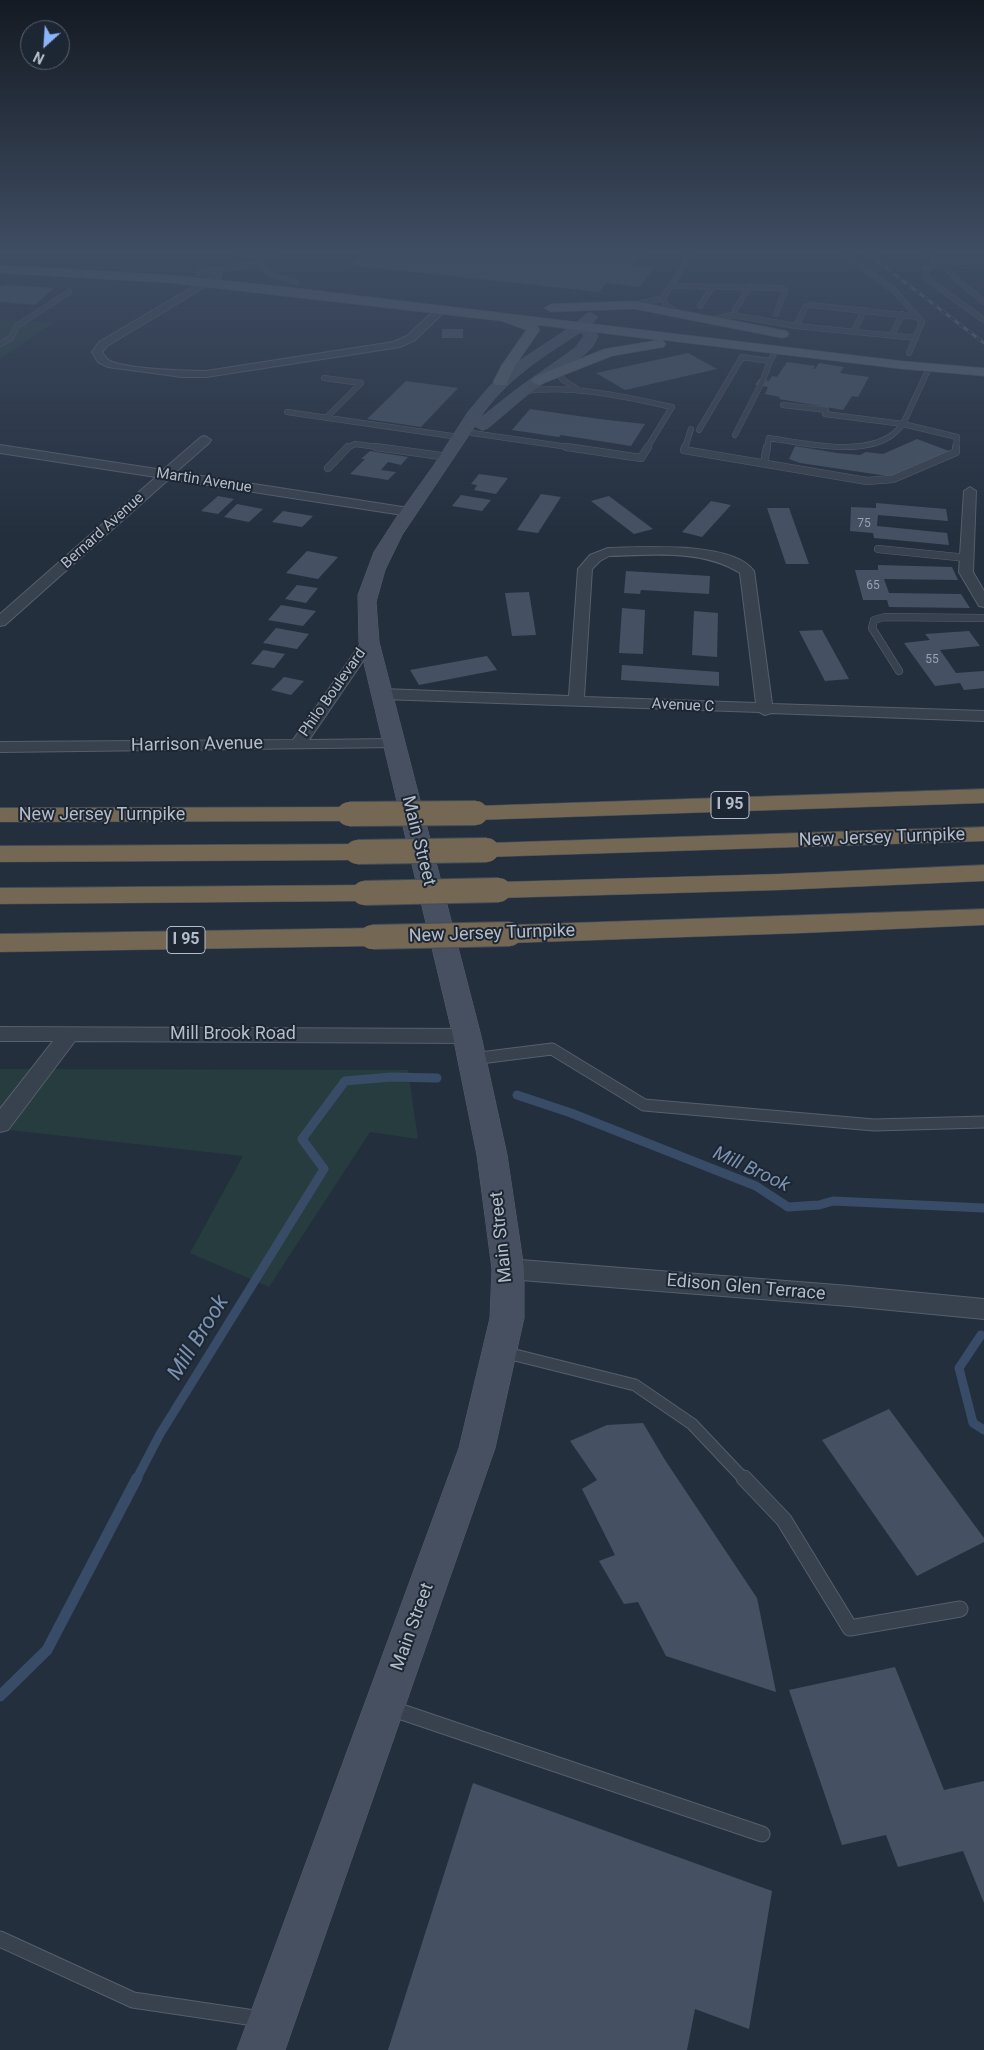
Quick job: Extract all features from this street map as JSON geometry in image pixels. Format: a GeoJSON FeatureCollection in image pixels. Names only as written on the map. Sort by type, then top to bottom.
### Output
{"type":"FeatureCollection","features":[{"type":"Feature","properties":{"kind":"highway","name":"New Jersey Turnpike"},"geometry":{"type":"LineString","coordinates":[[0,816],[476,813],[984,796]]}},
{"type":"Feature","properties":{"kind":"highway","name":"New Jersey Turnpike"},"geometry":{"type":"LineString","coordinates":[[0,854],[487,850],[984,834]]}},
{"type":"Feature","properties":{"kind":"highway"},"geometry":{"type":"LineString","coordinates":[[0,896],[499,890],[779,882],[984,873]]}},
{"type":"Feature","properties":{"kind":"highway","name":"New Jersey Turnpike"},"geometry":{"type":"LineString","coordinates":[[0,943],[372,938],[803,925],[984,917]]}},
{"type":"Feature","properties":{"kind":"main road"},"geometry":{"type":"LineString","coordinates":[[501,382],[508,366],[522,346]]}},
{"type":"Feature","properties":{"kind":"main road","name":"Main Street"},"geometry":{"type":"LineString","coordinates":[[261,2050],[476,1448],[507,1318],[508,1269],[492,1155],[469,1048],[369,642],[368,592],[376,568],[408,512],[458,445],[470,420],[501,382],[549,346]]}},
{"type":"Feature","properties":{"kind":"main road","name":"Main Street"},"geometry":{"type":"LineString","coordinates":[[458,445],[522,392],[584,346]]}},
{"type":"Feature","properties":{"kind":"main road"},"geometry":{"type":"LineString","coordinates":[[539,380],[602,355],[629,348],[650,346]]}},
{"type":"Feature","properties":{"kind":"main road"},"geometry":{"type":"LineString","coordinates":[[732,346],[773,355],[984,372]]}},
{"type":"Feature","properties":{"kind":"main road"},"geometry":{"type":"LineString","coordinates":[[847,346],[975,357]]}},
{"type":"Feature","properties":{"kind":"street"},"geometry":{"type":"LineString","coordinates":[[102,346],[97,352],[102,360],[108,364],[182,374],[224,373],[392,346]]}},
{"type":"Feature","properties":{"kind":"street"},"geometry":{"type":"LineString","coordinates":[[265,352],[278,364]]}},
{"type":"Feature","properties":{"kind":"street","name":"Bernard Avenue"},"geometry":{"type":"LineString","coordinates":[[0,622],[205,440]]}},
{"type":"Feature","properties":{"kind":"street","name":"Martin Avenue"},"geometry":{"type":"LineString","coordinates":[[0,449],[408,512]]}},
{"type":"Feature","properties":{"kind":"street"},"geometry":{"type":"LineString","coordinates":[[970,491],[966,572],[984,603]]}},
{"type":"Feature","properties":{"kind":"street"},"geometry":{"type":"LineString","coordinates":[[576,701],[585,569],[588,564],[599,555],[608,552],[702,554],[723,557],[738,563],[747,571],[765,710]]}},
{"type":"Feature","properties":{"kind":"street","name":"Philo Boulevard"},"geometry":{"type":"LineString","coordinates":[[298,744],[369,642]]}},
{"type":"Feature","properties":{"kind":"street","name":"Avenue C"},"geometry":{"type":"LineString","coordinates":[[382,694],[765,710],[984,716]]}},
{"type":"Feature","properties":{"kind":"street","name":"Harrison Avenue"},"geometry":{"type":"LineString","coordinates":[[0,747],[394,744]]}},
{"type":"Feature","properties":{"kind":"street","name":"Mill Brook Road"},"geometry":{"type":"LineString","coordinates":[[0,1034],[70,1034],[469,1048]]}},
{"type":"Feature","properties":{"kind":"street"},"geometry":{"type":"LineString","coordinates":[[0,1124],[70,1034]]}},
{"type":"Feature","properties":{"kind":"street","name":"Edison Glen Terrace"},"geometry":{"type":"LineString","coordinates":[[508,1269],[849,1296],[984,1310]]}},
{"type":"Feature","properties":{"kind":"lane"},"geometry":{"type":"LineString","coordinates":[[909,352],[912,346]]}},
{"type":"Feature","properties":{"kind":"lane"},"geometry":{"type":"LineString","coordinates":[[699,430],[742,357],[773,355],[736,435]]}},
{"type":"Feature","properties":{"kind":"lane"},"geometry":{"type":"LineString","coordinates":[[764,463],[769,438],[847,446],[862,446],[889,439],[898,432],[903,424],[929,368]]}},
{"type":"Feature","properties":{"kind":"lane"},"geometry":{"type":"LineString","coordinates":[[562,370],[560,375],[563,380],[580,389]]}},
{"type":"Feature","properties":{"kind":"lane"},"geometry":{"type":"LineString","coordinates":[[324,378],[361,383],[326,418]]}},
{"type":"Feature","properties":{"kind":"lane"},"geometry":{"type":"LineString","coordinates":[[328,468],[348,447],[355,444],[458,445],[641,458],[672,407],[580,389],[546,388],[522,392]]}},
{"type":"Feature","properties":{"kind":"lane"},"geometry":{"type":"LineString","coordinates":[[691,429],[684,450],[867,481],[893,479],[956,452],[958,437],[903,424],[824,414],[826,410],[784,405]]}},
{"type":"Feature","properties":{"kind":"lane"},"geometry":{"type":"LineString","coordinates":[[287,412],[458,445]]}},
{"type":"Feature","properties":{"kind":"lane"},"geometry":{"type":"LineString","coordinates":[[878,549],[966,558]]}},
{"type":"Feature","properties":{"kind":"lane"},"geometry":{"type":"LineString","coordinates":[[899,671],[872,628],[874,620],[885,617],[984,618]]}},
{"type":"Feature","properties":{"kind":"lane"},"geometry":{"type":"LineString","coordinates":[[469,1048],[552,1049],[644,1105],[874,1125],[984,1122]]}},
{"type":"Feature","properties":{"kind":"lane"},"geometry":{"type":"LineString","coordinates":[[499,1351],[636,1385],[692,1424],[784,1520],[850,1628],[960,1609]]}},
{"type":"Feature","properties":{"kind":"lane"},"geometry":{"type":"LineString","coordinates":[[384,1706],[762,1834]]}},
{"type":"Feature","properties":{"kind":"lane"},"geometry":{"type":"LineString","coordinates":[[0,1939],[133,2000],[272,2020]]}},
{"type":"Feature","properties":{"kind":"green space"},"geometry":{"type":"Polygon","coordinates":[[[0,346],[19,346],[0,359],[0,346]]]}},
{"type":"Feature","properties":{"kind":"green space"},"geometry":{"type":"Polygon","coordinates":[[[0,1069],[408,1070],[418,1139],[370,1132],[269,1287],[190,1253],[243,1156],[0,1129],[0,1069]]]}},
{"type":"Feature","properties":{"kind":"building"},"geometry":{"type":"Polygon","coordinates":[[[688,353],[717,369],[625,390],[596,373],[688,353]]]}},
{"type":"Feature","properties":{"kind":"building"},"geometry":{"type":"Polygon","coordinates":[[[787,362],[815,366],[813,369],[819,363],[844,367],[840,373],[869,377],[858,397],[852,396],[843,410],[779,399],[780,397],[765,394],[768,387],[755,385],[759,379],[769,381],[772,376],[777,377],[787,362]]]}},
{"type":"Feature","properties":{"kind":"building"},"geometry":{"type":"Polygon","coordinates":[[[406,381],[458,388],[421,427],[367,419],[406,381]]]}},
{"type":"Feature","properties":{"kind":"building"},"geometry":{"type":"Polygon","coordinates":[[[530,409],[645,424],[631,446],[561,435],[559,437],[512,430],[530,409]]]}},
{"type":"Feature","properties":{"kind":"building"},"geometry":{"type":"Polygon","coordinates":[[[917,439],[949,451],[894,477],[800,463],[789,459],[795,446],[837,453],[860,455],[866,452],[883,454],[917,439]]]}},
{"type":"Feature","properties":{"kind":"building"},"geometry":{"type":"Polygon","coordinates":[[[370,451],[408,457],[401,465],[388,462],[381,470],[396,472],[388,480],[350,474],[365,459],[361,459],[370,451]]]}},
{"type":"Feature","properties":{"kind":"building"},"geometry":{"type":"Polygon","coordinates":[[[479,474],[508,478],[496,494],[474,490],[477,485],[471,484],[479,474]]]}},
{"type":"Feature","properties":{"kind":"building"},"geometry":{"type":"Polygon","coordinates":[[[541,494],[561,497],[538,533],[517,530],[541,494]]]}},
{"type":"Feature","properties":{"kind":"building"},"geometry":{"type":"Polygon","coordinates":[[[461,495],[491,500],[482,511],[452,506],[461,495]]]}},
{"type":"Feature","properties":{"kind":"building"},"geometry":{"type":"Polygon","coordinates":[[[218,496],[234,499],[218,514],[201,511],[218,496]]]}},
{"type":"Feature","properties":{"kind":"building"},"geometry":{"type":"Polygon","coordinates":[[[609,496],[653,529],[634,534],[591,501],[609,496]]]}},
{"type":"Feature","properties":{"kind":"building"},"geometry":{"type":"Polygon","coordinates":[[[711,501],[731,505],[702,537],[682,532],[711,501]]]}},
{"type":"Feature","properties":{"kind":"building"},"geometry":{"type":"Polygon","coordinates":[[[876,503],[946,509],[948,521],[878,515],[877,526],[947,533],[949,545],[874,538],[873,533],[850,531],[851,507],[876,508],[876,503]]]}},
{"type":"Feature","properties":{"kind":"building"},"geometry":{"type":"Polygon","coordinates":[[[237,504],[263,509],[249,522],[224,517],[237,504]]]}},
{"type":"Feature","properties":{"kind":"building"},"geometry":{"type":"Polygon","coordinates":[[[767,508],[789,508],[809,564],[786,564],[767,508]]]}},
{"type":"Feature","properties":{"kind":"building"},"geometry":{"type":"Polygon","coordinates":[[[283,511],[313,516],[302,527],[272,522],[283,511]]]}},
{"type":"Feature","properties":{"kind":"building"},"geometry":{"type":"Polygon","coordinates":[[[307,551],[338,557],[318,579],[286,573],[307,551]]]}},
{"type":"Feature","properties":{"kind":"building"},"geometry":{"type":"Polygon","coordinates":[[[878,565],[952,567],[958,580],[884,579],[889,593],[961,594],[970,608],[889,607],[887,600],[863,600],[855,570],[878,570],[878,565]]]}},
{"type":"Feature","properties":{"kind":"building"},"geometry":{"type":"Polygon","coordinates":[[[626,571],[710,576],[709,594],[641,590],[640,594],[624,593],[626,571]]]}},
{"type":"Feature","properties":{"kind":"building"},"geometry":{"type":"Polygon","coordinates":[[[297,585],[318,588],[306,603],[285,599],[297,585]]]}},
{"type":"Feature","properties":{"kind":"building"},"geometry":{"type":"Polygon","coordinates":[[[529,592],[536,635],[512,636],[505,593],[529,592]]]}},
{"type":"Feature","properties":{"kind":"building"},"geometry":{"type":"Polygon","coordinates":[[[281,605],[316,611],[303,626],[268,620],[281,605]]]}},
{"type":"Feature","properties":{"kind":"building"},"geometry":{"type":"Polygon","coordinates":[[[622,608],[645,610],[643,654],[619,653],[622,608]]]}},
{"type":"Feature","properties":{"kind":"building"},"geometry":{"type":"Polygon","coordinates":[[[694,611],[718,613],[717,657],[692,655],[694,611]]]}},
{"type":"Feature","properties":{"kind":"building"},"geometry":{"type":"Polygon","coordinates":[[[276,628],[309,634],[297,649],[263,643],[276,628]]]}},
{"type":"Feature","properties":{"kind":"building"},"geometry":{"type":"Polygon","coordinates":[[[822,630],[849,679],[825,681],[799,631],[822,630]]]}},
{"type":"Feature","properties":{"kind":"building"},"geometry":{"type":"Polygon","coordinates":[[[969,631],[980,646],[940,650],[956,673],[984,671],[984,688],[964,690],[960,683],[935,686],[904,643],[930,640],[925,634],[969,631]]]}},
{"type":"Feature","properties":{"kind":"building"},"geometry":{"type":"Polygon","coordinates":[[[263,650],[285,654],[274,668],[251,664],[263,650]]]}},
{"type":"Feature","properties":{"kind":"building"},"geometry":{"type":"Polygon","coordinates":[[[487,656],[497,670],[419,685],[410,670],[487,656]]]}},
{"type":"Feature","properties":{"kind":"building"},"geometry":{"type":"Polygon","coordinates":[[[622,665],[719,672],[719,686],[621,680],[622,665]]]}},
{"type":"Feature","properties":{"kind":"building"},"geometry":{"type":"Polygon","coordinates":[[[284,677],[304,681],[291,695],[271,690],[284,677]]]}},
{"type":"Feature","properties":{"kind":"building"},"geometry":{"type":"Polygon","coordinates":[[[889,1409],[984,1538],[984,1542],[917,1576],[822,1440],[889,1409]]]}},
{"type":"Feature","properties":{"kind":"building"},"geometry":{"type":"Polygon","coordinates":[[[643,1423],[665,1460],[757,1598],[776,1692],[666,1656],[638,1602],[624,1604],[599,1561],[615,1555],[582,1489],[597,1480],[570,1441],[607,1425],[643,1423]]]}},
{"type":"Feature","properties":{"kind":"building"},"geometry":{"type":"Polygon","coordinates":[[[895,1667],[944,1790],[984,1781],[984,1903],[963,1851],[898,1867],[886,1835],[842,1845],[789,1690],[895,1667]]]}},
{"type":"Feature","properties":{"kind":"building"},"geometry":{"type":"Polygon","coordinates":[[[473,1783],[772,1891],[749,2029],[695,2009],[687,2050],[388,2050],[473,1783]]]}},
{"type":"Feature","properties":{"kind":"waterway","name":"Mill Brook"},"geometry":{"type":"LineString","coordinates":[[136,1480],[160,1434],[324,1169],[302,1139],[345,1081],[391,1077],[437,1078]]}},
{"type":"Feature","properties":{"kind":"waterway","name":"Mill Brook"},"geometry":{"type":"LineString","coordinates":[[517,1095],[571,1113],[756,1186],[788,1207],[819,1205],[833,1201],[984,1208]]}},
{"type":"Feature","properties":{"kind":"waterway"},"geometry":{"type":"LineString","coordinates":[[981,1335],[959,1368],[973,1423],[984,1430]]}},
{"type":"Feature","properties":{"kind":"waterway","name":"Mill Brook"},"geometry":{"type":"LineString","coordinates":[[0,1696],[47,1650],[137,1478]]}}]}
